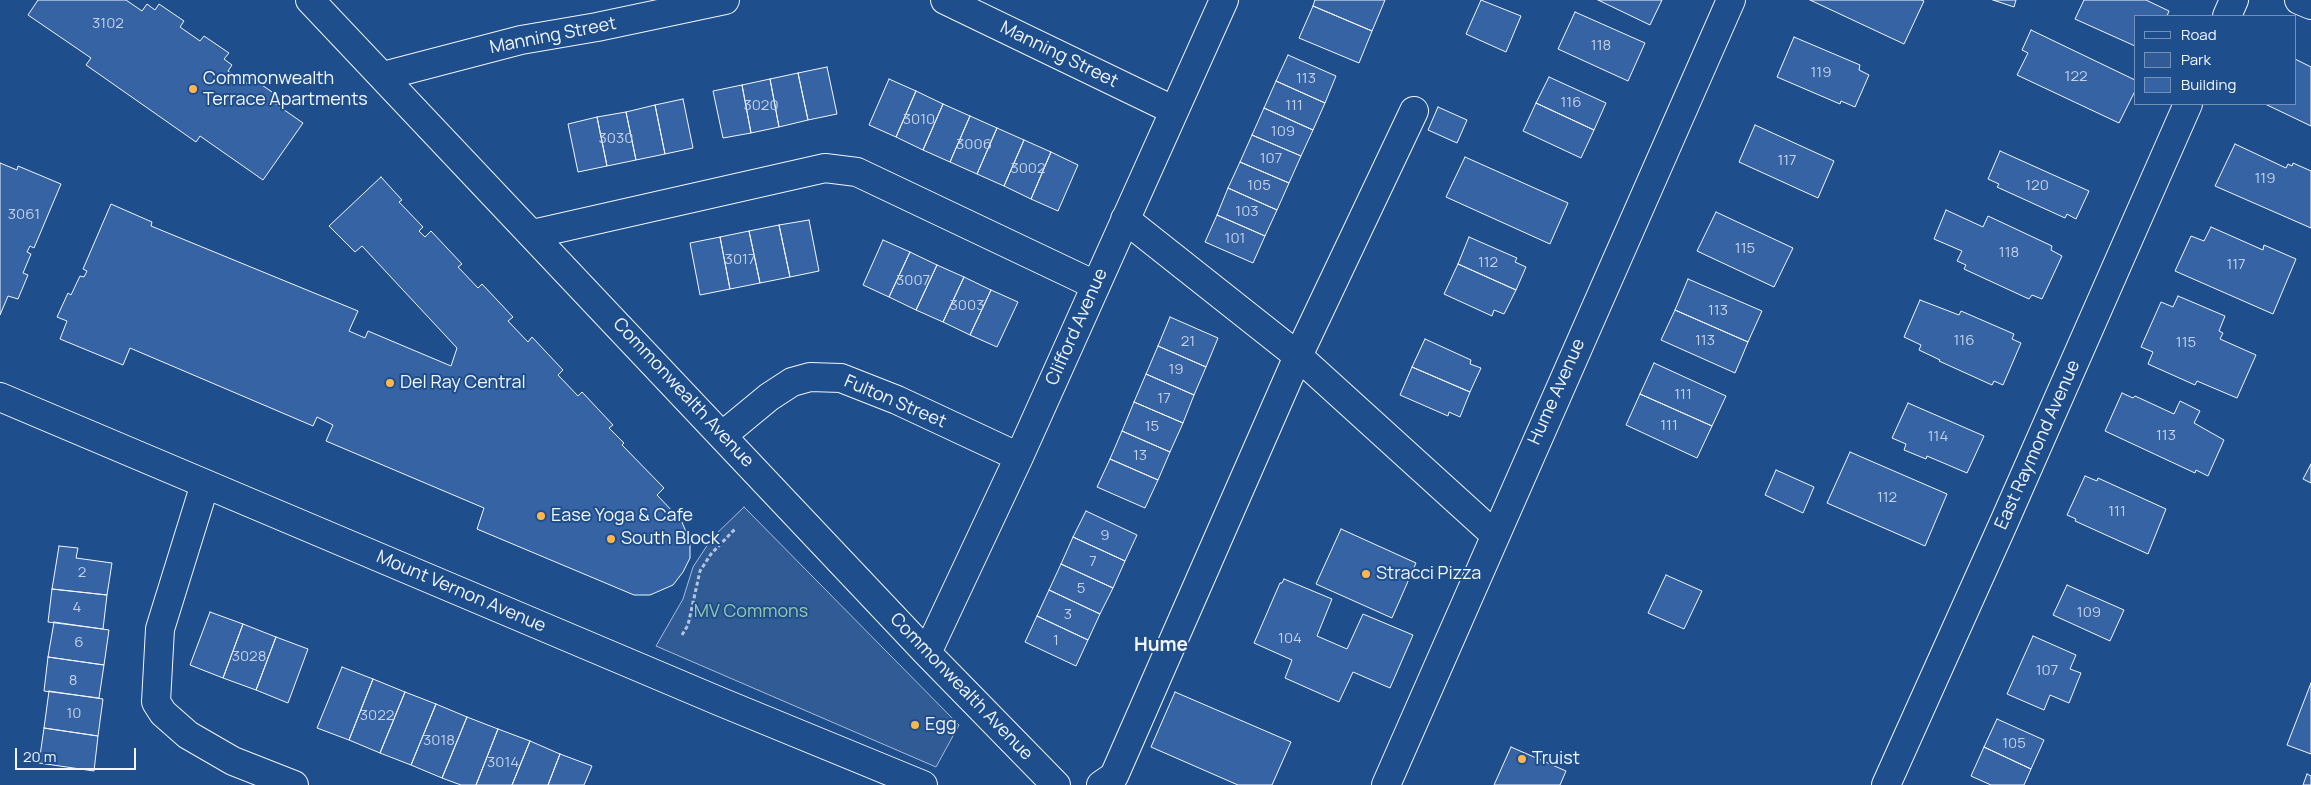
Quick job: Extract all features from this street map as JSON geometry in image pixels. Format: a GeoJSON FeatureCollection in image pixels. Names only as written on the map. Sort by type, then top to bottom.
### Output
{"type":"FeatureCollection","features":[{"type":"Feature","properties":{"kind":"street","name":"Commonwealth Avenue"},"geometry":{"type":"LineString","coordinates":[[310,0],[927,653],[1056,785]]}},
{"type":"Feature","properties":{"kind":"street","name":"Manning Street"},"geometry":{"type":"LineString","coordinates":[[383,76],[520,40],[597,27],[725,0]]}},
{"type":"Feature","properties":{"kind":"street","name":"Manning Street"},"geometry":{"type":"LineString","coordinates":[[945,0],[1173,110]]}},
{"type":"Feature","properties":{"kind":"street","name":"Clifford Avenue"},"geometry":{"type":"LineString","coordinates":[[927,653],[1019,457],[1173,110],[1224,0]]}},
{"type":"Feature","properties":{"kind":"street","name":"Hume Avenue"},"geometry":{"type":"LineString","coordinates":[[1386,785],[1731,0]]}},
{"type":"Feature","properties":{"kind":"street"},"geometry":{"type":"LineString","coordinates":[[2226,15],[2234,0]]}},
{"type":"Feature","properties":{"kind":"street"},"geometry":{"type":"LineString","coordinates":[[2299,0],[2311,6]]}},
{"type":"Feature","properties":{"kind":"street","name":"East Raymond Avenue"},"geometry":{"type":"LineString","coordinates":[[1886,785],[2188,105]]}},
{"type":"Feature","properties":{"kind":"street"},"geometry":{"type":"LineString","coordinates":[[1101,785],[1114,776],[1298,356],[1414,111]]}},
{"type":"Feature","properties":{"kind":"street"},"geometry":{"type":"LineString","coordinates":[[533,234],[825,168],[857,172],[1095,285]]}},
{"type":"Feature","properties":{"kind":"street"},"geometry":{"type":"LineString","coordinates":[[1125,219],[1298,356],[1495,535]]}},
{"type":"Feature","properties":{"kind":"street","name":"Fulton Street"},"geometry":{"type":"LineString","coordinates":[[723,435],[770,397],[792,382],[810,377],[841,378],[896,400],[1019,457]]}},
{"type":"Feature","properties":{"kind":"street","name":"Mount Vernon Avenue"},"geometry":{"type":"LineString","coordinates":[[0,398],[923,785]]}},
{"type":"Feature","properties":{"kind":"street"},"geometry":{"type":"LineString","coordinates":[[206,484],[160,629],[156,702],[163,713],[188,735],[233,760],[294,785]]}},
{"type":"Feature","properties":{"kind":"path"},"geometry":{"type":"LineString","coordinates":[[682,635],[688,625],[700,571],[711,554],[735,529]]}},
{"type":"Feature","properties":{"kind":"green space","name":"MV Commons"},"geometry":{"type":"Polygon","coordinates":[[[744,507],[959,725],[936,767],[656,646],[683,599],[693,567],[712,538],[744,507]]]}},
{"type":"Feature","properties":{"kind":"building","name":"Commonwealth Terrace Apartments"},"geometry":{"type":"Polygon","coordinates":[[[38,0],[126,0],[142,11],[147,4],[155,10],[159,4],[184,21],[180,27],[200,41],[204,36],[229,53],[224,59],[232,65],[228,71],[246,84],[250,77],[275,94],[270,100],[303,123],[263,180],[200,136],[196,142],[86,65],[91,58],[28,15],[38,0]]]}},
{"type":"Feature","properties":{"kind":"building"},"geometry":{"type":"Polygon","coordinates":[[[1315,0],[1385,0],[1372,31],[1313,6],[1315,0]]]}},
{"type":"Feature","properties":{"kind":"building"},"geometry":{"type":"Polygon","coordinates":[[[1481,0],[1521,16],[1506,52],[1466,34],[1481,0]]]}},
{"type":"Feature","properties":{"kind":"building"},"geometry":{"type":"Polygon","coordinates":[[[1598,0],[1662,0],[1650,25],[1598,0]]]}},
{"type":"Feature","properties":{"kind":"building"},"geometry":{"type":"Polygon","coordinates":[[[1810,0],[1921,0],[1924,1],[1904,44],[1810,0]]]}},
{"type":"Feature","properties":{"kind":"building"},"geometry":{"type":"Polygon","coordinates":[[[1993,0],[2016,0],[2014,7],[1993,0]]]}},
{"type":"Feature","properties":{"kind":"building"},"geometry":{"type":"Polygon","coordinates":[[[2084,0],[2146,0],[2169,11],[2167,15],[2134,15],[2134,46],[2075,19],[2084,0]]]}},
{"type":"Feature","properties":{"kind":"building"},"geometry":{"type":"Polygon","coordinates":[[[1313,6],[1372,31],[1359,63],[1299,38],[1313,6]]]}},
{"type":"Feature","properties":{"kind":"building"},"geometry":{"type":"Polygon","coordinates":[[[1575,12],[1645,43],[1628,81],[1558,49],[1575,12]]]}},
{"type":"Feature","properties":{"kind":"building"},"geometry":{"type":"Polygon","coordinates":[[[2031,30],[2134,80],[2134,93],[2119,123],[2017,75],[2028,53],[2022,50],[2031,30]]]}},
{"type":"Feature","properties":{"kind":"building"},"geometry":{"type":"Polygon","coordinates":[[[1794,37],[1860,65],[1859,70],[1869,75],[1855,107],[1841,101],[1840,104],[1777,77],[1794,37]]]}},
{"type":"Feature","properties":{"kind":"building"},"geometry":{"type":"Polygon","coordinates":[[[1288,55],[1336,76],[1325,103],[1276,81],[1288,55]]]}},
{"type":"Feature","properties":{"kind":"building"},"geometry":{"type":"Polygon","coordinates":[[[2296,60],[2311,67],[2311,126],[2267,105],[2296,105],[2296,60]]]}},
{"type":"Feature","properties":{"kind":"building"},"geometry":{"type":"Polygon","coordinates":[[[827,67],[837,114],[808,120],[798,73],[827,67]]]}},
{"type":"Feature","properties":{"kind":"building"},"geometry":{"type":"Polygon","coordinates":[[[798,73],[808,120],[779,127],[770,79],[798,73]]]}},
{"type":"Feature","properties":{"kind":"building"},"geometry":{"type":"Polygon","coordinates":[[[1549,77],[1606,103],[1594,130],[1536,103],[1549,77]]]}},
{"type":"Feature","properties":{"kind":"building"},"geometry":{"type":"Polygon","coordinates":[[[770,79],[779,127],[751,133],[742,85],[770,79]]]}},
{"type":"Feature","properties":{"kind":"building"},"geometry":{"type":"Polygon","coordinates":[[[889,79],[916,91],[896,137],[869,125],[889,79]]]}},
{"type":"Feature","properties":{"kind":"building"},"geometry":{"type":"Polygon","coordinates":[[[1276,81],[1325,103],[1313,130],[1264,108],[1276,81]]]}},
{"type":"Feature","properties":{"kind":"building"},"geometry":{"type":"Polygon","coordinates":[[[742,85],[751,133],[723,138],[713,91],[742,85]]]}},
{"type":"Feature","properties":{"kind":"building"},"geometry":{"type":"Polygon","coordinates":[[[916,91],[943,104],[923,150],[896,137],[916,91]]]}},
{"type":"Feature","properties":{"kind":"building"},"geometry":{"type":"Polygon","coordinates":[[[683,99],[693,148],[665,154],[655,105],[683,99]]]}},
{"type":"Feature","properties":{"kind":"building"},"geometry":{"type":"Polygon","coordinates":[[[1536,103],[1594,130],[1581,158],[1523,131],[1536,103]]]}},
{"type":"Feature","properties":{"kind":"building"},"geometry":{"type":"Polygon","coordinates":[[[943,104],[970,116],[950,162],[923,150],[943,104]]]}},
{"type":"Feature","properties":{"kind":"building"},"geometry":{"type":"Polygon","coordinates":[[[655,105],[665,154],[636,160],[626,112],[655,105]]]}},
{"type":"Feature","properties":{"kind":"building"},"geometry":{"type":"Polygon","coordinates":[[[1438,107],[1467,120],[1457,143],[1428,130],[1438,107]]]}},
{"type":"Feature","properties":{"kind":"building"},"geometry":{"type":"Polygon","coordinates":[[[1264,108],[1313,130],[1301,156],[1252,135],[1264,108]]]}},
{"type":"Feature","properties":{"kind":"building"},"geometry":{"type":"Polygon","coordinates":[[[626,112],[636,160],[607,166],[597,117],[626,112]]]}},
{"type":"Feature","properties":{"kind":"building"},"geometry":{"type":"Polygon","coordinates":[[[970,116],[997,128],[977,174],[950,162],[970,116]]]}},
{"type":"Feature","properties":{"kind":"building"},"geometry":{"type":"Polygon","coordinates":[[[597,117],[607,166],[578,172],[568,124],[597,117]]]}},
{"type":"Feature","properties":{"kind":"building"},"geometry":{"type":"Polygon","coordinates":[[[1755,125],[1834,161],[1818,198],[1739,162],[1755,125]]]}},
{"type":"Feature","properties":{"kind":"building"},"geometry":{"type":"Polygon","coordinates":[[[997,128],[1024,140],[1004,186],[977,174],[997,128]]]}},
{"type":"Feature","properties":{"kind":"building"},"geometry":{"type":"Polygon","coordinates":[[[1252,135],[1301,156],[1289,183],[1240,162],[1252,135]]]}},
{"type":"Feature","properties":{"kind":"building"},"geometry":{"type":"Polygon","coordinates":[[[1024,140],[1051,152],[1031,199],[1004,186],[1024,140]]]}},
{"type":"Feature","properties":{"kind":"building"},"geometry":{"type":"Polygon","coordinates":[[[2235,144],[2286,168],[2288,164],[2292,166],[2293,163],[2311,171],[2311,228],[2215,186],[2235,144]]]}},
{"type":"Feature","properties":{"kind":"building"},"geometry":{"type":"Polygon","coordinates":[[[2000,151],[2089,191],[2076,219],[2067,214],[2065,218],[1997,187],[1999,184],[1988,179],[2000,151]]]}},
{"type":"Feature","properties":{"kind":"building"},"geometry":{"type":"Polygon","coordinates":[[[1051,152],[1078,165],[1058,211],[1031,199],[1051,152]]]}},
{"type":"Feature","properties":{"kind":"building"},"geometry":{"type":"Polygon","coordinates":[[[1465,157],[1568,203],[1550,244],[1446,197],[1465,157]]]}},
{"type":"Feature","properties":{"kind":"building"},"geometry":{"type":"Polygon","coordinates":[[[1240,162],[1289,183],[1277,210],[1228,188],[1240,162]]]}},
{"type":"Feature","properties":{"kind":"building"},"geometry":{"type":"Polygon","coordinates":[[[0,163],[17,170],[18,166],[61,184],[34,248],[30,246],[27,252],[31,254],[23,273],[28,275],[18,299],[8,296],[0,315],[0,163]]]}},
{"type":"Feature","properties":{"kind":"building","name":"Del Ray Central"},"geometry":{"type":"Polygon","coordinates":[[[381,177],[402,200],[399,202],[423,227],[419,231],[425,237],[431,231],[462,264],[458,267],[478,288],[482,284],[513,317],[508,321],[528,342],[532,337],[563,370],[558,375],[578,396],[582,392],[613,425],[609,428],[624,443],[622,445],[664,488],[657,495],[676,515],[678,513],[690,541],[690,558],[683,572],[673,585],[650,595],[634,595],[477,529],[484,508],[326,441],[333,425],[317,417],[313,426],[130,348],[123,365],[60,339],[67,321],[57,317],[68,293],[71,295],[80,276],[84,277],[87,271],[83,269],[111,204],[152,222],[151,226],[358,311],[349,331],[365,338],[368,331],[451,366],[457,348],[362,246],[355,252],[329,226],[381,177]]]}},
{"type":"Feature","properties":{"kind":"building"},"geometry":{"type":"Polygon","coordinates":[[[1228,188],[1277,210],[1265,236],[1217,215],[1228,188]]]}},
{"type":"Feature","properties":{"kind":"building"},"geometry":{"type":"Polygon","coordinates":[[[1946,210],[1983,227],[1988,216],[2052,246],[2051,250],[2062,256],[2042,299],[2032,295],[2029,299],[1964,269],[1966,265],[1957,261],[1962,251],[1934,239],[1946,210]]]}},
{"type":"Feature","properties":{"kind":"building"},"geometry":{"type":"Polygon","coordinates":[[[1716,212],[1793,248],[1774,287],[1697,251],[1716,212]]]}},
{"type":"Feature","properties":{"kind":"building"},"geometry":{"type":"Polygon","coordinates":[[[1217,215],[1265,236],[1253,263],[1205,242],[1217,215]]]}},
{"type":"Feature","properties":{"kind":"building"},"geometry":{"type":"Polygon","coordinates":[[[809,220],[819,271],[790,277],[779,225],[809,220]]]}},
{"type":"Feature","properties":{"kind":"building"},"geometry":{"type":"Polygon","coordinates":[[[779,225],[790,277],[760,283],[749,231],[779,225]]]}},
{"type":"Feature","properties":{"kind":"building"},"geometry":{"type":"Polygon","coordinates":[[[2211,227],[2263,250],[2264,245],[2296,259],[2273,314],[2175,271],[2191,236],[2204,241],[2211,227]]]}},
{"type":"Feature","properties":{"kind":"building"},"geometry":{"type":"Polygon","coordinates":[[[749,231],[760,283],[730,289],[720,237],[749,231]]]}},
{"type":"Feature","properties":{"kind":"building"},"geometry":{"type":"Polygon","coordinates":[[[720,237],[730,289],[700,295],[690,243],[720,237]]]}},
{"type":"Feature","properties":{"kind":"building"},"geometry":{"type":"Polygon","coordinates":[[[1469,237],[1517,258],[1515,262],[1526,267],[1516,290],[1458,264],[1469,237]]]}},
{"type":"Feature","properties":{"kind":"building"},"geometry":{"type":"Polygon","coordinates":[[[883,240],[910,252],[889,297],[863,285],[883,240]]]}},
{"type":"Feature","properties":{"kind":"building"},"geometry":{"type":"Polygon","coordinates":[[[910,252],[937,265],[916,310],[889,297],[910,252]]]}},
{"type":"Feature","properties":{"kind":"building"},"geometry":{"type":"Polygon","coordinates":[[[1458,264],[1516,290],[1504,314],[1494,310],[1492,316],[1444,294],[1458,264]]]}},
{"type":"Feature","properties":{"kind":"building"},"geometry":{"type":"Polygon","coordinates":[[[937,265],[964,277],[943,322],[916,310],[937,265]]]}},
{"type":"Feature","properties":{"kind":"building"},"geometry":{"type":"Polygon","coordinates":[[[964,277],[991,290],[970,335],[943,322],[964,277]]]}},
{"type":"Feature","properties":{"kind":"building"},"geometry":{"type":"Polygon","coordinates":[[[1688,279],[1762,311],[1748,342],[1675,310],[1688,279]]]}},
{"type":"Feature","properties":{"kind":"building"},"geometry":{"type":"Polygon","coordinates":[[[991,290],[1018,302],[997,347],[970,335],[991,290]]]}},
{"type":"Feature","properties":{"kind":"building"},"geometry":{"type":"Polygon","coordinates":[[[2178,296],[2225,316],[2219,331],[2223,333],[2220,339],[2256,355],[2237,398],[2197,381],[2195,385],[2148,364],[2153,352],[2141,347],[2161,302],[2173,307],[2178,296]]]}},
{"type":"Feature","properties":{"kind":"building"},"geometry":{"type":"Polygon","coordinates":[[[1920,300],[1959,315],[1961,311],[2014,334],[2012,339],[2021,343],[2003,385],[1994,381],[1992,385],[1939,361],[1919,350],[1921,345],[1904,337],[1920,300]]]}},
{"type":"Feature","properties":{"kind":"building"},"geometry":{"type":"Polygon","coordinates":[[[1675,310],[1748,342],[1735,373],[1661,340],[1675,310]]]}},
{"type":"Feature","properties":{"kind":"building"},"geometry":{"type":"Polygon","coordinates":[[[1170,317],[1218,338],[1206,367],[1158,346],[1170,317]]]}},
{"type":"Feature","properties":{"kind":"building"},"geometry":{"type":"Polygon","coordinates":[[[1425,339],[1471,360],[1470,364],[1481,368],[1470,392],[1412,367],[1425,339]]]}},
{"type":"Feature","properties":{"kind":"building"},"geometry":{"type":"Polygon","coordinates":[[[1158,346],[1206,367],[1194,395],[1146,374],[1158,346]]]}},
{"type":"Feature","properties":{"kind":"building"},"geometry":{"type":"Polygon","coordinates":[[[1654,363],[1726,396],[1712,426],[1640,394],[1654,363]]]}},
{"type":"Feature","properties":{"kind":"building"},"geometry":{"type":"Polygon","coordinates":[[[1412,367],[1470,392],[1460,417],[1449,412],[1448,416],[1400,395],[1412,367]]]}},
{"type":"Feature","properties":{"kind":"building"},"geometry":{"type":"Polygon","coordinates":[[[1146,374],[1194,395],[1183,423],[1134,402],[1146,374]]]}},
{"type":"Feature","properties":{"kind":"building"},"geometry":{"type":"Polygon","coordinates":[[[2122,393],[2133,398],[2135,396],[2174,414],[2180,401],[2200,411],[2194,423],[2224,440],[2208,476],[2196,470],[2195,473],[2105,431],[2122,393]]]}},
{"type":"Feature","properties":{"kind":"building"},"geometry":{"type":"Polygon","coordinates":[[[1640,394],[1712,426],[1697,458],[1626,425],[1640,394]]]}},
{"type":"Feature","properties":{"kind":"building"},"geometry":{"type":"Polygon","coordinates":[[[1134,402],[1183,423],[1170,452],[1122,431],[1134,402]]]}},
{"type":"Feature","properties":{"kind":"building"},"geometry":{"type":"Polygon","coordinates":[[[1908,403],[1984,436],[1967,473],[1927,456],[1926,459],[1904,450],[1906,444],[1892,438],[1908,403]]]}},
{"type":"Feature","properties":{"kind":"building"},"geometry":{"type":"Polygon","coordinates":[[[1122,431],[1170,452],[1158,480],[1110,459],[1122,431]]]}},
{"type":"Feature","properties":{"kind":"building"},"geometry":{"type":"Polygon","coordinates":[[[1850,452],[1947,494],[1925,546],[1827,503],[1850,452]]]}},
{"type":"Feature","properties":{"kind":"building"},"geometry":{"type":"Polygon","coordinates":[[[1110,459],[1158,480],[1145,508],[1097,487],[1110,459]]]}},
{"type":"Feature","properties":{"kind":"building"},"geometry":{"type":"Polygon","coordinates":[[[2311,464],[2311,483],[2303,479],[2311,464]]]}},
{"type":"Feature","properties":{"kind":"building"},"geometry":{"type":"Polygon","coordinates":[[[1776,470],[1814,487],[1803,513],[1765,495],[1776,470]]]}},
{"type":"Feature","properties":{"kind":"building"},"geometry":{"type":"Polygon","coordinates":[[[2085,476],[2097,481],[2098,478],[2166,509],[2148,554],[2075,521],[2076,519],[2067,515],[2085,476]]]}},
{"type":"Feature","properties":{"kind":"building"},"geometry":{"type":"Polygon","coordinates":[[[1086,511],[1137,535],[1125,561],[1073,537],[1086,511]]]}},
{"type":"Feature","properties":{"kind":"building","name":"Stracci Pizza"},"geometry":{"type":"Polygon","coordinates":[[[1341,529],[1416,563],[1392,618],[1316,584],[1341,529]]]}},
{"type":"Feature","properties":{"kind":"building"},"geometry":{"type":"Polygon","coordinates":[[[1073,537],[1125,561],[1113,588],[1061,564],[1073,537]]]}},
{"type":"Feature","properties":{"kind":"building"},"geometry":{"type":"Polygon","coordinates":[[[59,546],[78,548],[76,558],[112,563],[107,595],[52,589],[59,546]]]}},
{"type":"Feature","properties":{"kind":"building"},"geometry":{"type":"Polygon","coordinates":[[[1061,564],[1113,588],[1100,614],[1049,590],[1061,564]]]}},
{"type":"Feature","properties":{"kind":"building"},"geometry":{"type":"Polygon","coordinates":[[[1666,575],[1702,591],[1684,629],[1648,613],[1666,575]]]}},
{"type":"Feature","properties":{"kind":"building"},"geometry":{"type":"Polygon","coordinates":[[[1284,579],[1332,599],[1317,636],[1347,649],[1363,614],[1413,635],[1390,688],[1353,672],[1339,702],[1285,678],[1292,660],[1254,643],[1280,583],[1284,579]]]}},
{"type":"Feature","properties":{"kind":"building"},"geometry":{"type":"Polygon","coordinates":[[[2067,585],[2124,610],[2110,641],[2053,615],[2067,585]]]}},
{"type":"Feature","properties":{"kind":"building"},"geometry":{"type":"Polygon","coordinates":[[[52,589],[107,595],[103,629],[48,622],[52,589]]]}},
{"type":"Feature","properties":{"kind":"building"},"geometry":{"type":"Polygon","coordinates":[[[1049,590],[1100,614],[1088,640],[1037,616],[1049,590]]]}},
{"type":"Feature","properties":{"kind":"building"},"geometry":{"type":"Polygon","coordinates":[[[210,612],[243,624],[223,678],[190,665],[210,612]]]}},
{"type":"Feature","properties":{"kind":"building"},"geometry":{"type":"Polygon","coordinates":[[[1037,616],[1088,640],[1076,666],[1025,642],[1037,616]]]}},
{"type":"Feature","properties":{"kind":"building"},"geometry":{"type":"Polygon","coordinates":[[[54,622],[109,630],[104,665],[48,657],[54,622]]]}},
{"type":"Feature","properties":{"kind":"building"},"geometry":{"type":"Polygon","coordinates":[[[243,624],[276,637],[256,690],[223,678],[243,624]]]}},
{"type":"Feature","properties":{"kind":"building"},"geometry":{"type":"Polygon","coordinates":[[[2033,636],[2076,655],[2070,669],[2081,673],[2069,703],[2050,695],[2044,710],[2007,694],[2033,636]]]}},
{"type":"Feature","properties":{"kind":"building"},"geometry":{"type":"Polygon","coordinates":[[[276,637],[308,649],[288,703],[256,690],[276,637]]]}},
{"type":"Feature","properties":{"kind":"building"},"geometry":{"type":"Polygon","coordinates":[[[48,657],[104,665],[99,698],[44,691],[48,657]]]}},
{"type":"Feature","properties":{"kind":"building"},"geometry":{"type":"Polygon","coordinates":[[[342,667],[373,679],[349,740],[317,728],[342,667]]]}},
{"type":"Feature","properties":{"kind":"building"},"geometry":{"type":"Polygon","coordinates":[[[373,679],[405,692],[380,753],[349,740],[373,679]]]}},
{"type":"Feature","properties":{"kind":"building"},"geometry":{"type":"Polygon","coordinates":[[[2311,683],[2311,754],[2287,745],[2311,683]]]}},
{"type":"Feature","properties":{"kind":"building"},"geometry":{"type":"Polygon","coordinates":[[[49,691],[103,699],[98,736],[44,728],[49,691]]]}},
{"type":"Feature","properties":{"kind":"building"},"geometry":{"type":"Polygon","coordinates":[[[405,692],[436,704],[411,765],[380,753],[405,692]]]}},
{"type":"Feature","properties":{"kind":"building"},"geometry":{"type":"Polygon","coordinates":[[[1175,692],[1291,742],[1272,785],[1238,785],[1151,747],[1175,692]]]}},
{"type":"Feature","properties":{"kind":"building"},"geometry":{"type":"Polygon","coordinates":[[[436,704],[467,717],[442,778],[411,765],[436,704]]]}},
{"type":"Feature","properties":{"kind":"building"},"geometry":{"type":"Polygon","coordinates":[[[467,717],[498,729],[476,785],[461,785],[442,778],[467,717]]]}},
{"type":"Feature","properties":{"kind":"building"},"geometry":{"type":"Polygon","coordinates":[[[1997,719],[2044,740],[2031,769],[1984,747],[1997,719]]]}},
{"type":"Feature","properties":{"kind":"building"},"geometry":{"type":"Polygon","coordinates":[[[44,728],[98,736],[94,771],[39,763],[44,728]]]}},
{"type":"Feature","properties":{"kind":"building"},"geometry":{"type":"Polygon","coordinates":[[[498,729],[530,741],[512,785],[476,785],[498,729]]]}},
{"type":"Feature","properties":{"kind":"building"},"geometry":{"type":"Polygon","coordinates":[[[530,741],[560,754],[548,785],[512,785],[530,741]]]}},
{"type":"Feature","properties":{"kind":"building","name":"Truist"},"geometry":{"type":"Polygon","coordinates":[[[1511,747],[1566,771],[1560,785],[1494,785],[1511,747]]]}},
{"type":"Feature","properties":{"kind":"building"},"geometry":{"type":"Polygon","coordinates":[[[1984,747],[2031,769],[2024,785],[1991,785],[1971,776],[1984,747]]]}},
{"type":"Feature","properties":{"kind":"building"},"geometry":{"type":"Polygon","coordinates":[[[560,754],[592,766],[584,785],[548,785],[560,754]]]}},
{"type":"Feature","properties":{"kind":"building"},"geometry":{"type":"Polygon","coordinates":[[[2307,774],[2311,776],[2311,785],[2303,785],[2307,774]]]}},
{"type":"Feature","properties":{"kind":"place","name":"Commonwealth Terrace Apartments"},"geometry":{"type":"Point","coordinates":[193,89]}},
{"type":"Feature","properties":{"kind":"place","name":"Del Ray Central"},"geometry":{"type":"Point","coordinates":[390,383]}},
{"type":"Feature","properties":{"kind":"place","name":"Ease Yoga & Cafe"},"geometry":{"type":"Point","coordinates":[541,516]}},
{"type":"Feature","properties":{"kind":"place","name":"South Block"},"geometry":{"type":"Point","coordinates":[611,539]}},
{"type":"Feature","properties":{"kind":"place","name":"Stracci Pizza"},"geometry":{"type":"Point","coordinates":[1366,574]}},
{"type":"Feature","properties":{"kind":"place","name":"Egg"},"geometry":{"type":"Point","coordinates":[915,725]}},
{"type":"Feature","properties":{"kind":"place","name":"Truist"},"geometry":{"type":"Point","coordinates":[1522,759]}},
{"type":"Feature","properties":{"kind":"district","name":"Hume"},"geometry":{"type":"Point","coordinates":[1161,646]}}]}
